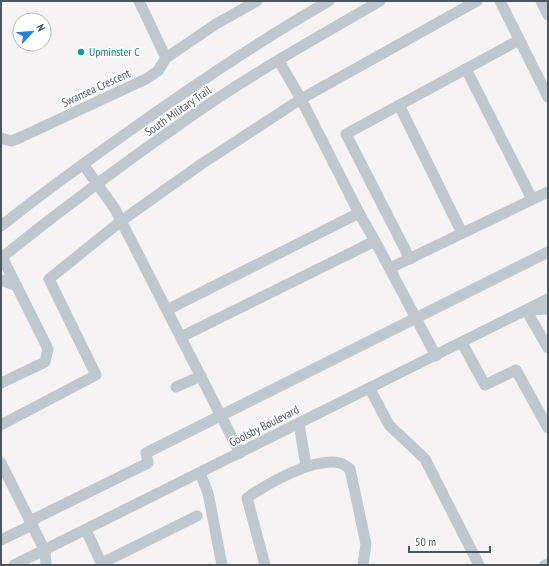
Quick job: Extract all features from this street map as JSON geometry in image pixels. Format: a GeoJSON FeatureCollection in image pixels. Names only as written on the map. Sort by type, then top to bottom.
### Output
{"type":"FeatureCollection","features":[{"type":"Feature","properties":{"kind":"street"},"geometry":{"type":"LineString","coordinates":[[139,1],[166,58]]}},
{"type":"Feature","properties":{"kind":"street","name":"Swansea Crescent"},"geometry":{"type":"LineString","coordinates":[[1,138],[11,141],[19,138],[146,79],[158,71],[166,58],[216,24],[257,1]]}},
{"type":"Feature","properties":{"kind":"street","name":"South Military Trail"},"geometry":{"type":"LineString","coordinates":[[1,226],[83,164],[193,85],[329,1]]}},
{"type":"Feature","properties":{"kind":"street","name":"South Military Trail"},"geometry":{"type":"LineString","coordinates":[[2,258],[48,220],[206,106],[380,1]]}},
{"type":"Feature","properties":{"kind":"street"},"geometry":{"type":"LineString","coordinates":[[1,425],[96,375],[49,279],[121,221],[200,165],[301,99],[477,1]]}},
{"type":"Feature","properties":{"kind":"street"},"geometry":{"type":"LineString","coordinates":[[500,1],[548,97]]}},
{"type":"Feature","properties":{"kind":"street"},"geometry":{"type":"LineString","coordinates":[[541,1],[548,16]]}},
{"type":"Feature","properties":{"kind":"street"},"geometry":{"type":"LineString","coordinates":[[410,258],[346,134],[519,40]]}},
{"type":"Feature","properties":{"kind":"street"},"geometry":{"type":"LineString","coordinates":[[279,61],[301,99],[359,212],[436,356]]}},
{"type":"Feature","properties":{"kind":"street"},"geometry":{"type":"LineString","coordinates":[[466,69],[532,200]]}},
{"type":"Feature","properties":{"kind":"street"},"geometry":{"type":"LineString","coordinates":[[399,105],[462,233]]}},
{"type":"Feature","properties":{"kind":"street"},"geometry":{"type":"LineString","coordinates":[[83,164],[108,198],[121,221],[240,453]]}},
{"type":"Feature","properties":{"kind":"street"},"geometry":{"type":"LineString","coordinates":[[390,268],[548,192]]}},
{"type":"Feature","properties":{"kind":"street"},"geometry":{"type":"LineString","coordinates":[[167,310],[359,212]]}},
{"type":"Feature","properties":{"kind":"street"},"geometry":{"type":"LineString","coordinates":[[181,337],[375,241]]}},
{"type":"Feature","properties":{"kind":"street"},"geometry":{"type":"LineString","coordinates":[[1,540],[148,463],[146,453],[548,252]]}},
{"type":"Feature","properties":{"kind":"street"},"geometry":{"type":"LineString","coordinates":[[1,383],[45,362],[48,349],[2,258]]}},
{"type":"Feature","properties":{"kind":"street"},"geometry":{"type":"LineString","coordinates":[[1,280],[17,286]]}},
{"type":"Feature","properties":{"kind":"street","name":"Goolsby Boulevard"},"geometry":{"type":"LineString","coordinates":[[14,565],[45,551],[548,299]]}},
{"type":"Feature","properties":{"kind":"street","name":"Goolsby Boulevard"},"geometry":{"type":"LineString","coordinates":[[526,310],[548,309]]}},
{"type":"Feature","properties":{"kind":"street"},"geometry":{"type":"LineString","coordinates":[[526,310],[548,348]]}},
{"type":"Feature","properties":{"kind":"street"},"geometry":{"type":"LineString","coordinates":[[462,342],[485,385],[516,370],[548,428]]}},
{"type":"Feature","properties":{"kind":"street"},"geometry":{"type":"LineString","coordinates":[[176,387],[201,376]]}},
{"type":"Feature","properties":{"kind":"street"},"geometry":{"type":"LineString","coordinates":[[370,389],[389,425],[425,459],[479,565]]}},
{"type":"Feature","properties":{"kind":"street"},"geometry":{"type":"LineString","coordinates":[[299,423],[306,466]]}},
{"type":"Feature","properties":{"kind":"street"},"geometry":{"type":"LineString","coordinates":[[1,463],[45,551],[46,565]]}},
{"type":"Feature","properties":{"kind":"street"},"geometry":{"type":"LineString","coordinates":[[265,565],[247,498],[306,466],[319,463],[341,463],[350,469],[366,544],[363,565]]}},
{"type":"Feature","properties":{"kind":"street"},"geometry":{"type":"LineString","coordinates":[[200,473],[208,493],[222,565]]}},
{"type":"Feature","properties":{"kind":"street"},"geometry":{"type":"LineString","coordinates":[[86,530],[102,564],[197,516]]}},
{"type":"Feature","properties":{"kind":"place","name":"Upminster C"},"geometry":{"type":"Point","coordinates":[81,52]}}]}
